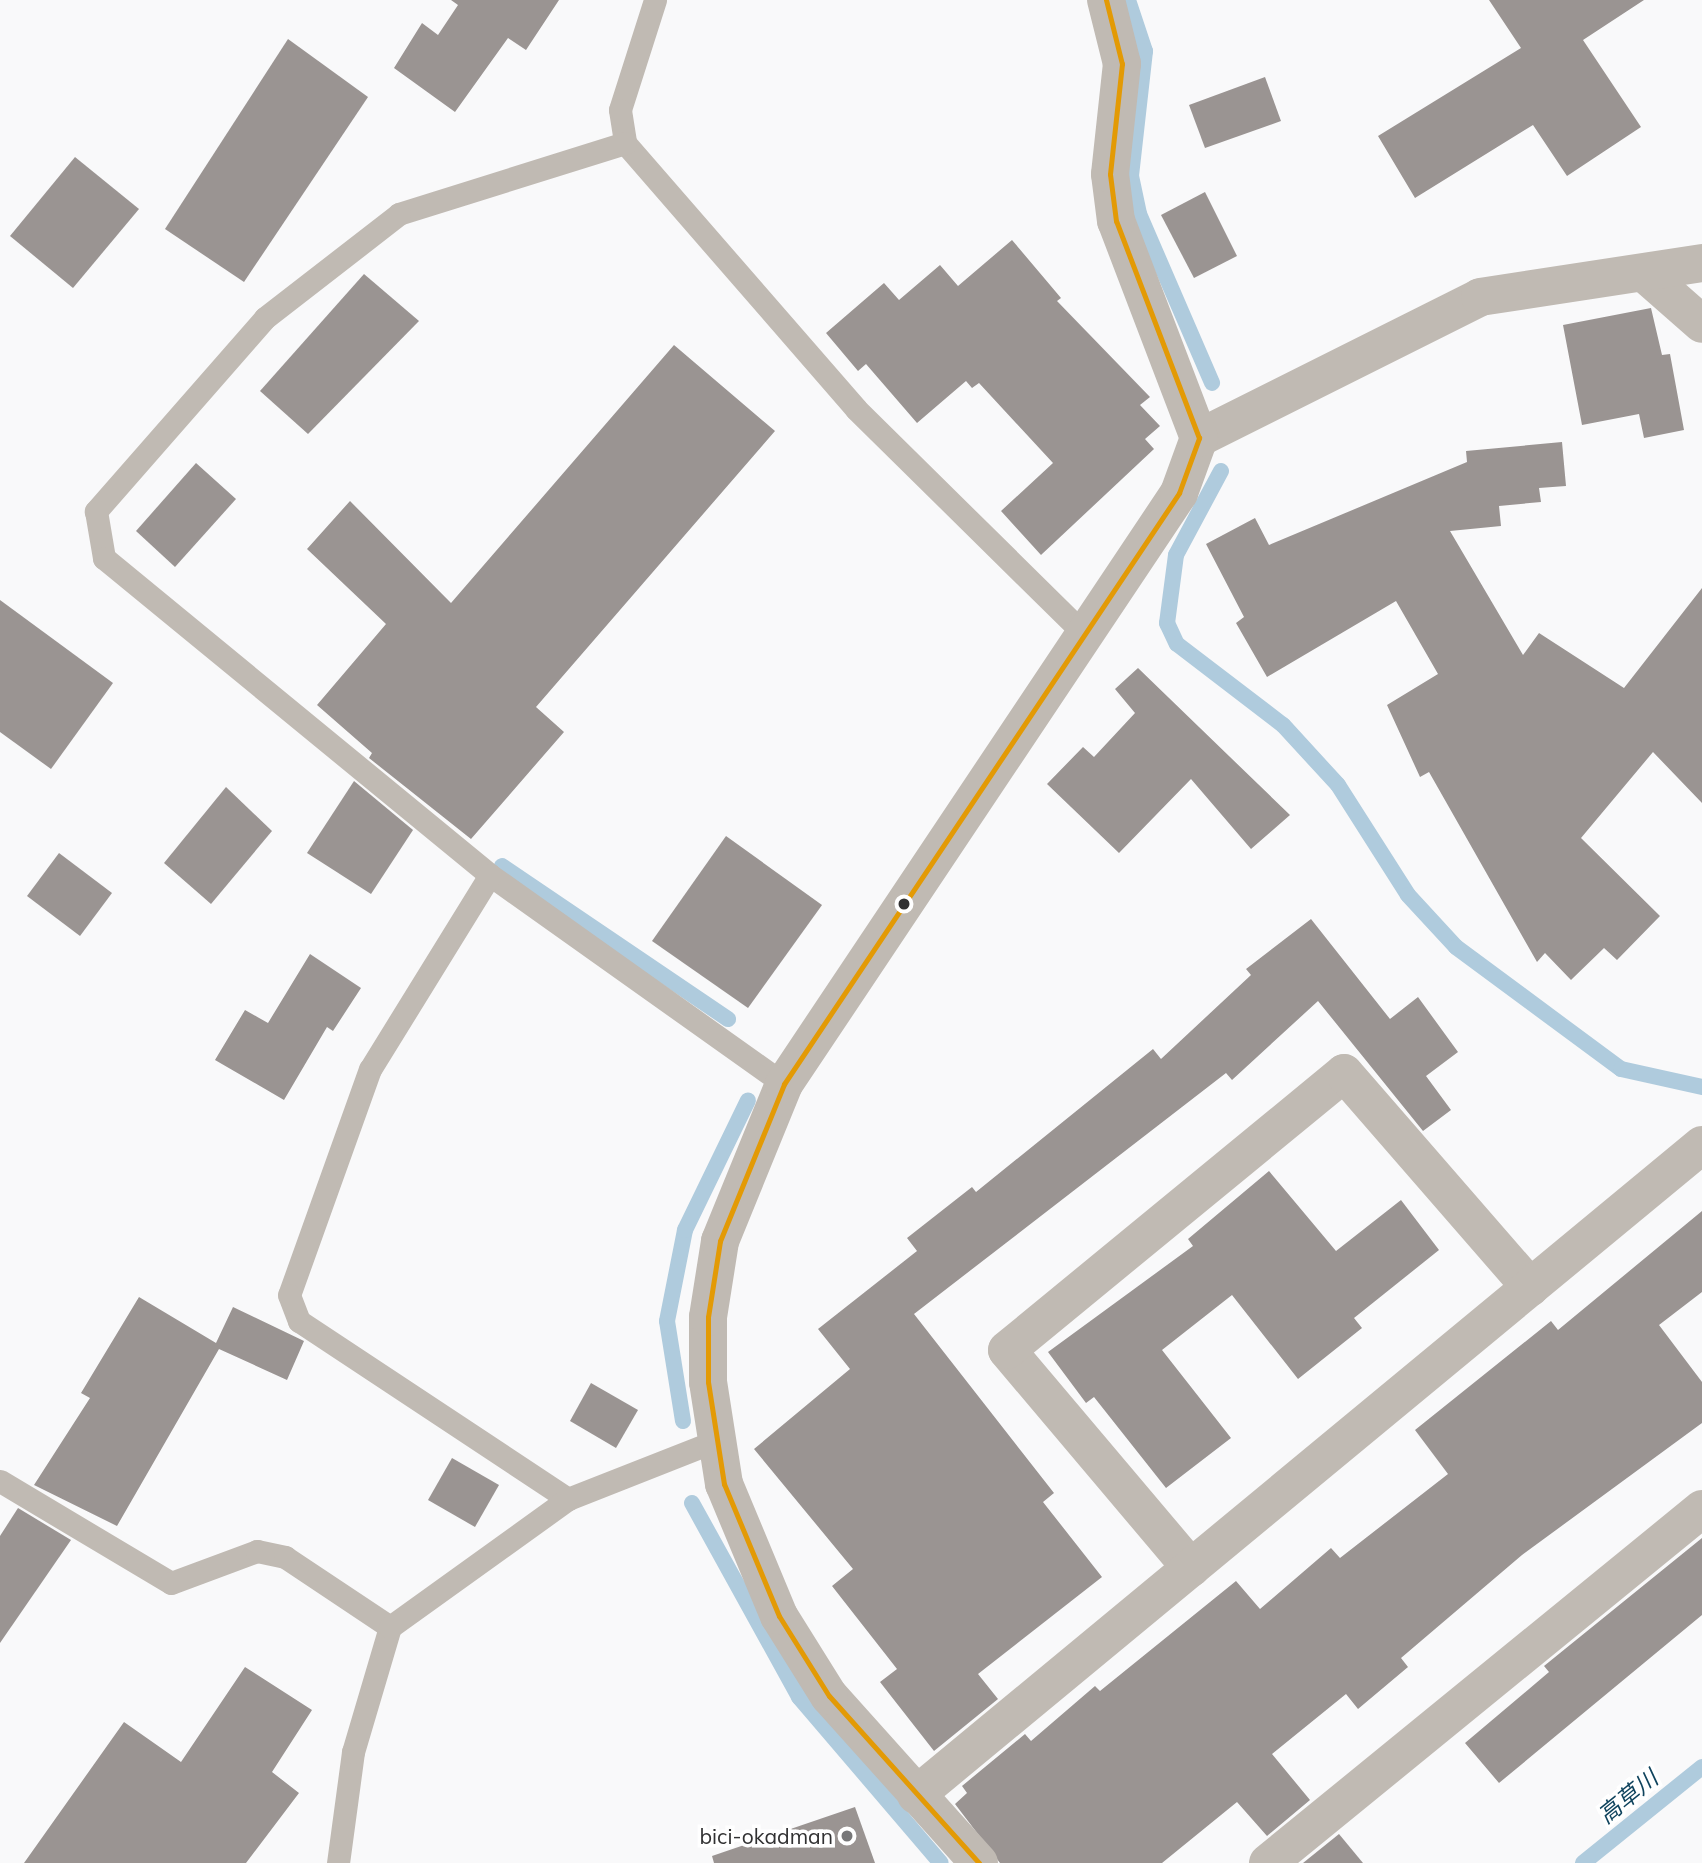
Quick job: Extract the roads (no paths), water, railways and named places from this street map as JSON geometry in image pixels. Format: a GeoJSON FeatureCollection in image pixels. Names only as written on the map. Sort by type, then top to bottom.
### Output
{"type":"FeatureCollection","features":[{"type":"Feature","properties":{"kind":"street"},"geometry":{"type":"LineString","coordinates":[[979,1863],[829,1696],[779,1616],[724,1484],[715,1441],[708,1317],[720,1241],[784,1084],[1081,631],[1179,493],[1199,438],[1116,220],[1110,174],[1122,64],[1106,0]]}},
{"type":"Feature","properties":{"kind":"street"},"geometry":{"type":"LineString","coordinates":[[1199,438],[1480,297],[1702,263]]}},
{"type":"Feature","properties":{"kind":"street"},"geometry":{"type":"LineString","coordinates":[[1644,273],[1702,324]]}},
{"type":"Feature","properties":{"kind":"street"},"geometry":{"type":"LineString","coordinates":[[1191,1568],[1007,1350],[1344,1073],[1530,1287]]}},
{"type":"Feature","properties":{"kind":"street"},"geometry":{"type":"LineString","coordinates":[[916,1795],[1702,1145]]}},
{"type":"Feature","properties":{"kind":"street"},"geometry":{"type":"LineString","coordinates":[[1268,1863],[1702,1509]]}},
{"type":"Feature","properties":{"kind":"lane"},"geometry":{"type":"LineString","coordinates":[[654,0],[620,110],[625,143],[856,409],[1081,631]]}},
{"type":"Feature","properties":{"kind":"lane"},"geometry":{"type":"LineString","coordinates":[[625,143],[400,214],[265,318],[96,511],[104,558],[490,875],[784,1084]]}},
{"type":"Feature","properties":{"kind":"lane"},"geometry":{"type":"LineString","coordinates":[[490,875],[370,1069],[289,1295],[299,1321],[568,1499]]}},
{"type":"Feature","properties":{"kind":"lane"},"geometry":{"type":"LineString","coordinates":[[338,1863],[353,1752],[390,1627],[568,1499],[715,1441]]}},
{"type":"Feature","properties":{"kind":"lane"},"geometry":{"type":"LineString","coordinates":[[0,1481],[171,1583],[257,1551],[285,1557],[390,1627]]}},
{"type":"Feature","properties":{"kind":"waterway"},"geometry":{"type":"LineString","coordinates":[[1128,0],[1145,51],[1131,176],[1139,214],[1212,383]]}},
{"type":"Feature","properties":{"kind":"waterway"},"geometry":{"type":"LineString","coordinates":[[1221,471],[1176,555],[1167,623],[1177,644],[1283,725],[1338,785],[1408,895],[1456,947],[1621,1069],[1702,1087]]}},
{"type":"Feature","properties":{"kind":"waterway"},"geometry":{"type":"LineString","coordinates":[[502,866],[728,1019]]}},
{"type":"Feature","properties":{"kind":"waterway"},"geometry":{"type":"LineString","coordinates":[[683,1421],[667,1321],[685,1230],[748,1100]]}},
{"type":"Feature","properties":{"kind":"waterway"},"geometry":{"type":"LineString","coordinates":[[692,1503],[799,1697],[941,1863]]}},
{"type":"Feature","properties":{"kind":"waterway","name":"高草川"},"geometry":{"type":"LineString","coordinates":[[1583,1863],[1702,1767]]}},
{"type":"Feature","properties":{"kind":"place","name":"bici-okadman"},"geometry":{"type":"Point","coordinates":[847,1836]}}]}
